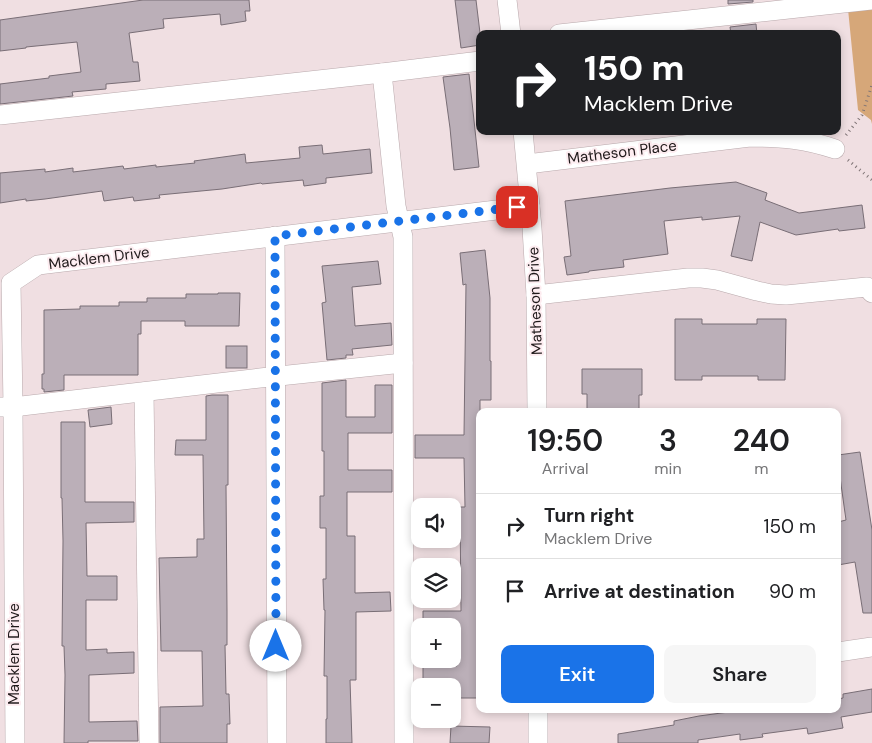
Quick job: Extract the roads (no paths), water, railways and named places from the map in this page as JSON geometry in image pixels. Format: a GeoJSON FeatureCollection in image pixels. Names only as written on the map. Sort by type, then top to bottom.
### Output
{"type":"FeatureCollection","features":[{"type":"Feature","properties":{"kind":"street"},"geometry":{"type":"LineString","coordinates":[[507,0],[511,30]]}},
{"type":"Feature","properties":{"kind":"street"},"geometry":{"type":"LineString","coordinates":[[596,30],[872,0]]}},
{"type":"Feature","properties":{"kind":"street"},"geometry":{"type":"LineString","coordinates":[[0,115],[476,61]]}},
{"type":"Feature","properties":{"kind":"street"},"geometry":{"type":"LineString","coordinates":[[382,73],[396,206],[403,236],[404,743]]}},
{"type":"Feature","properties":{"kind":"street","name":"Matheson Drive"},"geometry":{"type":"LineString","coordinates":[[523,135],[536,295],[537,408]]}},
{"type":"Feature","properties":{"kind":"street","name":"Matheson Place"},"geometry":{"type":"LineString","coordinates":[[526,164],[750,137],[795,139],[816,143],[835,150]]}},
{"type":"Feature","properties":{"kind":"street","name":"Macklem Drive"},"geometry":{"type":"LineString","coordinates":[[15,743],[7,407],[11,283],[38,265],[530,206]]}},
{"type":"Feature","properties":{"kind":"street"},"geometry":{"type":"LineString","coordinates":[[275,236],[276,743]]}},
{"type":"Feature","properties":{"kind":"street"},"geometry":{"type":"LineString","coordinates":[[536,295],[688,278],[717,280],[757,292],[771,294],[786,295],[867,288],[872,293]]}},
{"type":"Feature","properties":{"kind":"street"},"geometry":{"type":"LineString","coordinates":[[7,407],[403,363]]}},
{"type":"Feature","properties":{"kind":"street"},"geometry":{"type":"LineString","coordinates":[[144,392],[149,743]]}},
{"type":"Feature","properties":{"kind":"street"},"geometry":{"type":"LineString","coordinates":[[841,652],[872,647]]}},
{"type":"Feature","properties":{"kind":"street"},"geometry":{"type":"LineString","coordinates":[[538,713],[538,743]]}}]}
